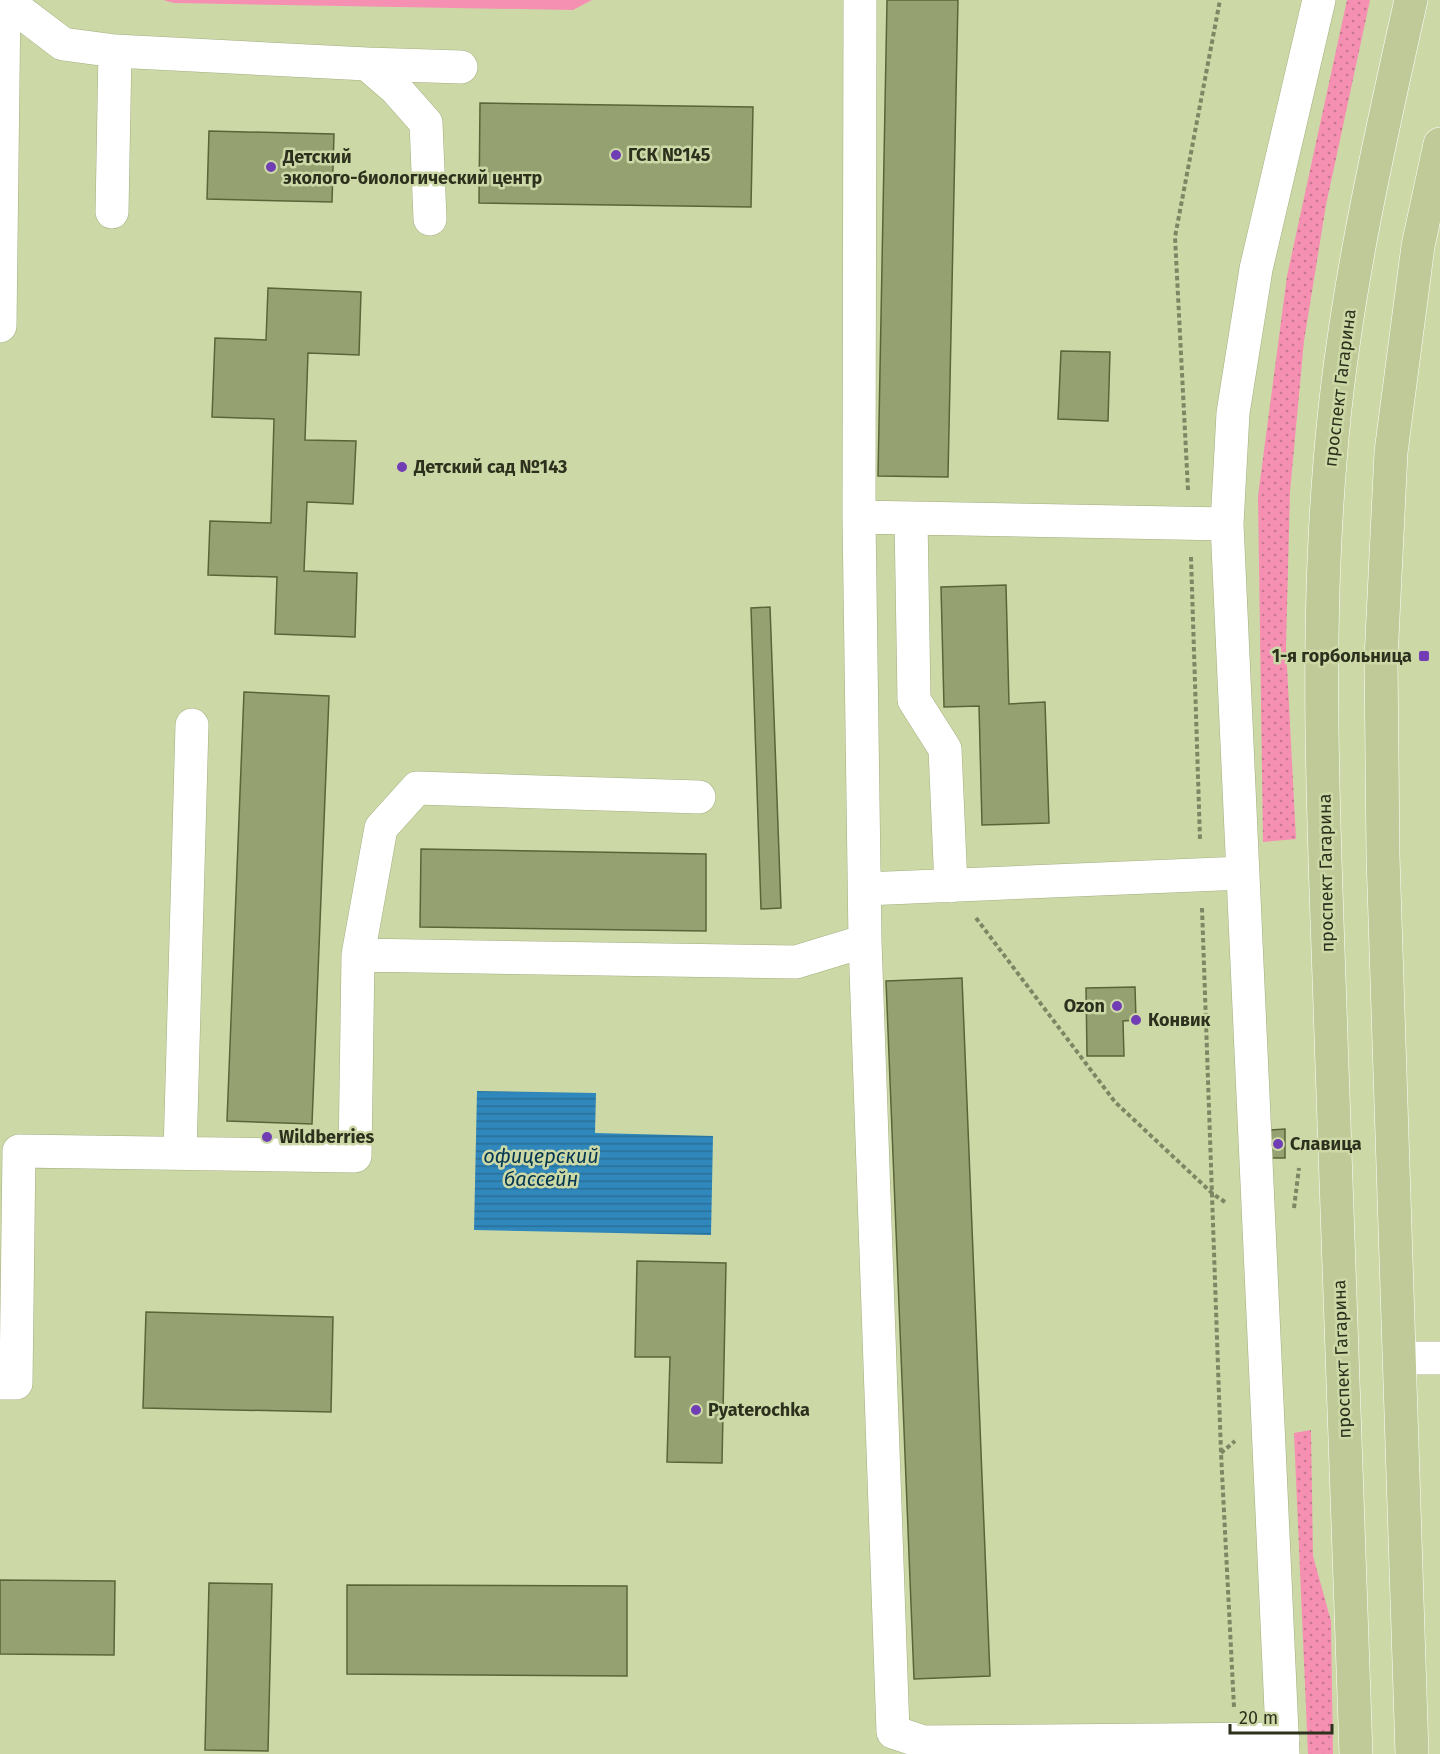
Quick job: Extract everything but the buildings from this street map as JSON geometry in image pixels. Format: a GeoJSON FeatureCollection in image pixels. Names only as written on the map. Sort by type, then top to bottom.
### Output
{"type":"FeatureCollection","features":[{"type":"Feature","properties":{"kind":"main road","name":"проспект Гагарина"},"geometry":{"type":"LineString","coordinates":[[1356,1754],[1325,852],[1322,625],[1330,461],[1346,324],[1370,190],[1411,0]]}},
{"type":"Feature","properties":{"kind":"main road"},"geometry":{"type":"LineString","coordinates":[[1412,1754],[1383,856],[1382,659],[1391,452],[1418,246],[1440,144]]}},
{"type":"Feature","properties":{"kind":"street"},"geometry":{"type":"LineString","coordinates":[[4,0],[63,44],[115,51],[461,67]]}},
{"type":"Feature","properties":{"kind":"street"},"geometry":{"type":"LineString","coordinates":[[0,326],[4,0]]}},
{"type":"Feature","properties":{"kind":"street"},"geometry":{"type":"LineString","coordinates":[[860,0],[859,517],[865,890],[893,1732],[923,1748],[1283,1747],[1227,524],[1233,413],[1256,268],[1319,0]]}},
{"type":"Feature","properties":{"kind":"street"},"geometry":{"type":"LineString","coordinates":[[112,212],[115,51]]}},
{"type":"Feature","properties":{"kind":"street"},"geometry":{"type":"LineString","coordinates":[[367,64],[396,89],[426,123],[430,219]]}},
{"type":"Feature","properties":{"kind":"street"},"geometry":{"type":"LineString","coordinates":[[859,517],[1227,524]]}},
{"type":"Feature","properties":{"kind":"street"},"geometry":{"type":"LineString","coordinates":[[910,518],[914,700],[945,749],[951,886]]}},
{"type":"Feature","properties":{"kind":"street"},"geometry":{"type":"LineString","coordinates":[[180,1153],[192,725]]}},
{"type":"Feature","properties":{"kind":"street"},"geometry":{"type":"LineString","coordinates":[[0,1383],[16,1383],[19,1151],[355,1156],[358,955],[381,828],[417,789],[699,797]]}},
{"type":"Feature","properties":{"kind":"street"},"geometry":{"type":"LineString","coordinates":[[865,890],[1243,873]]}},
{"type":"Feature","properties":{"kind":"street"},"geometry":{"type":"LineString","coordinates":[[358,955],[796,962],[866,941]]}},
{"type":"Feature","properties":{"kind":"street"},"geometry":{"type":"LineString","coordinates":[[1400,1358],[1440,1358]]}},
{"type":"Feature","properties":{"kind":"path"},"geometry":{"type":"LineString","coordinates":[[951,886],[1115,1102],[1213,1194],[1240,1212],[1258,1211]]}},
{"type":"Feature","properties":{"kind":"shaded area"},"geometry":{"type":"Polygon","coordinates":[[[163,0],[592,0],[573,10],[174,3],[163,0]]]}},
{"type":"Feature","properties":{"kind":"shaded area"},"geometry":{"type":"Polygon","coordinates":[[[1347,0],[1370,0],[1326,205],[1304,341],[1290,492],[1286,647],[1296,839],[1263,842],[1258,496],[1287,276],[1347,0]]]}},
{"type":"Feature","properties":{"kind":"shaded area"},"geometry":{"type":"Polygon","coordinates":[[[1311,1430],[1313,1556],[1331,1621],[1333,1754],[1308,1754],[1294,1433],[1311,1430]]]}},
{"type":"Feature","properties":{"kind":"water","name":"офицерский бассейн"},"geometry":{"type":"Polygon","coordinates":[[[477,1091],[596,1093],[595,1133],[713,1136],[711,1235],[474,1230],[477,1091]]]}},
{"type":"Feature","properties":{"kind":"place","name":"ГСК №145"},"geometry":{"type":"Point","coordinates":[616,155]}},
{"type":"Feature","properties":{"kind":"place","name":"Детский эколого-биологический центр"},"geometry":{"type":"Point","coordinates":[271,167]}},
{"type":"Feature","properties":{"kind":"place","name":"Детский сад №143"},"geometry":{"type":"Point","coordinates":[402,467]}},
{"type":"Feature","properties":{"kind":"place","name":"1-я горбольница"},"geometry":{"type":"Point","coordinates":[1424,656]}},
{"type":"Feature","properties":{"kind":"place","name":"Ozon"},"geometry":{"type":"Point","coordinates":[1117,1006]}},
{"type":"Feature","properties":{"kind":"place","name":"Конвик"},"geometry":{"type":"Point","coordinates":[1136,1020]}},
{"type":"Feature","properties":{"kind":"place","name":"Wildberries"},"geometry":{"type":"Point","coordinates":[267,1137]}},
{"type":"Feature","properties":{"kind":"place","name":"Славица"},"geometry":{"type":"Point","coordinates":[1278,1144]}},
{"type":"Feature","properties":{"kind":"place","name":"Pyaterochka"},"geometry":{"type":"Point","coordinates":[696,1410]}}]}
